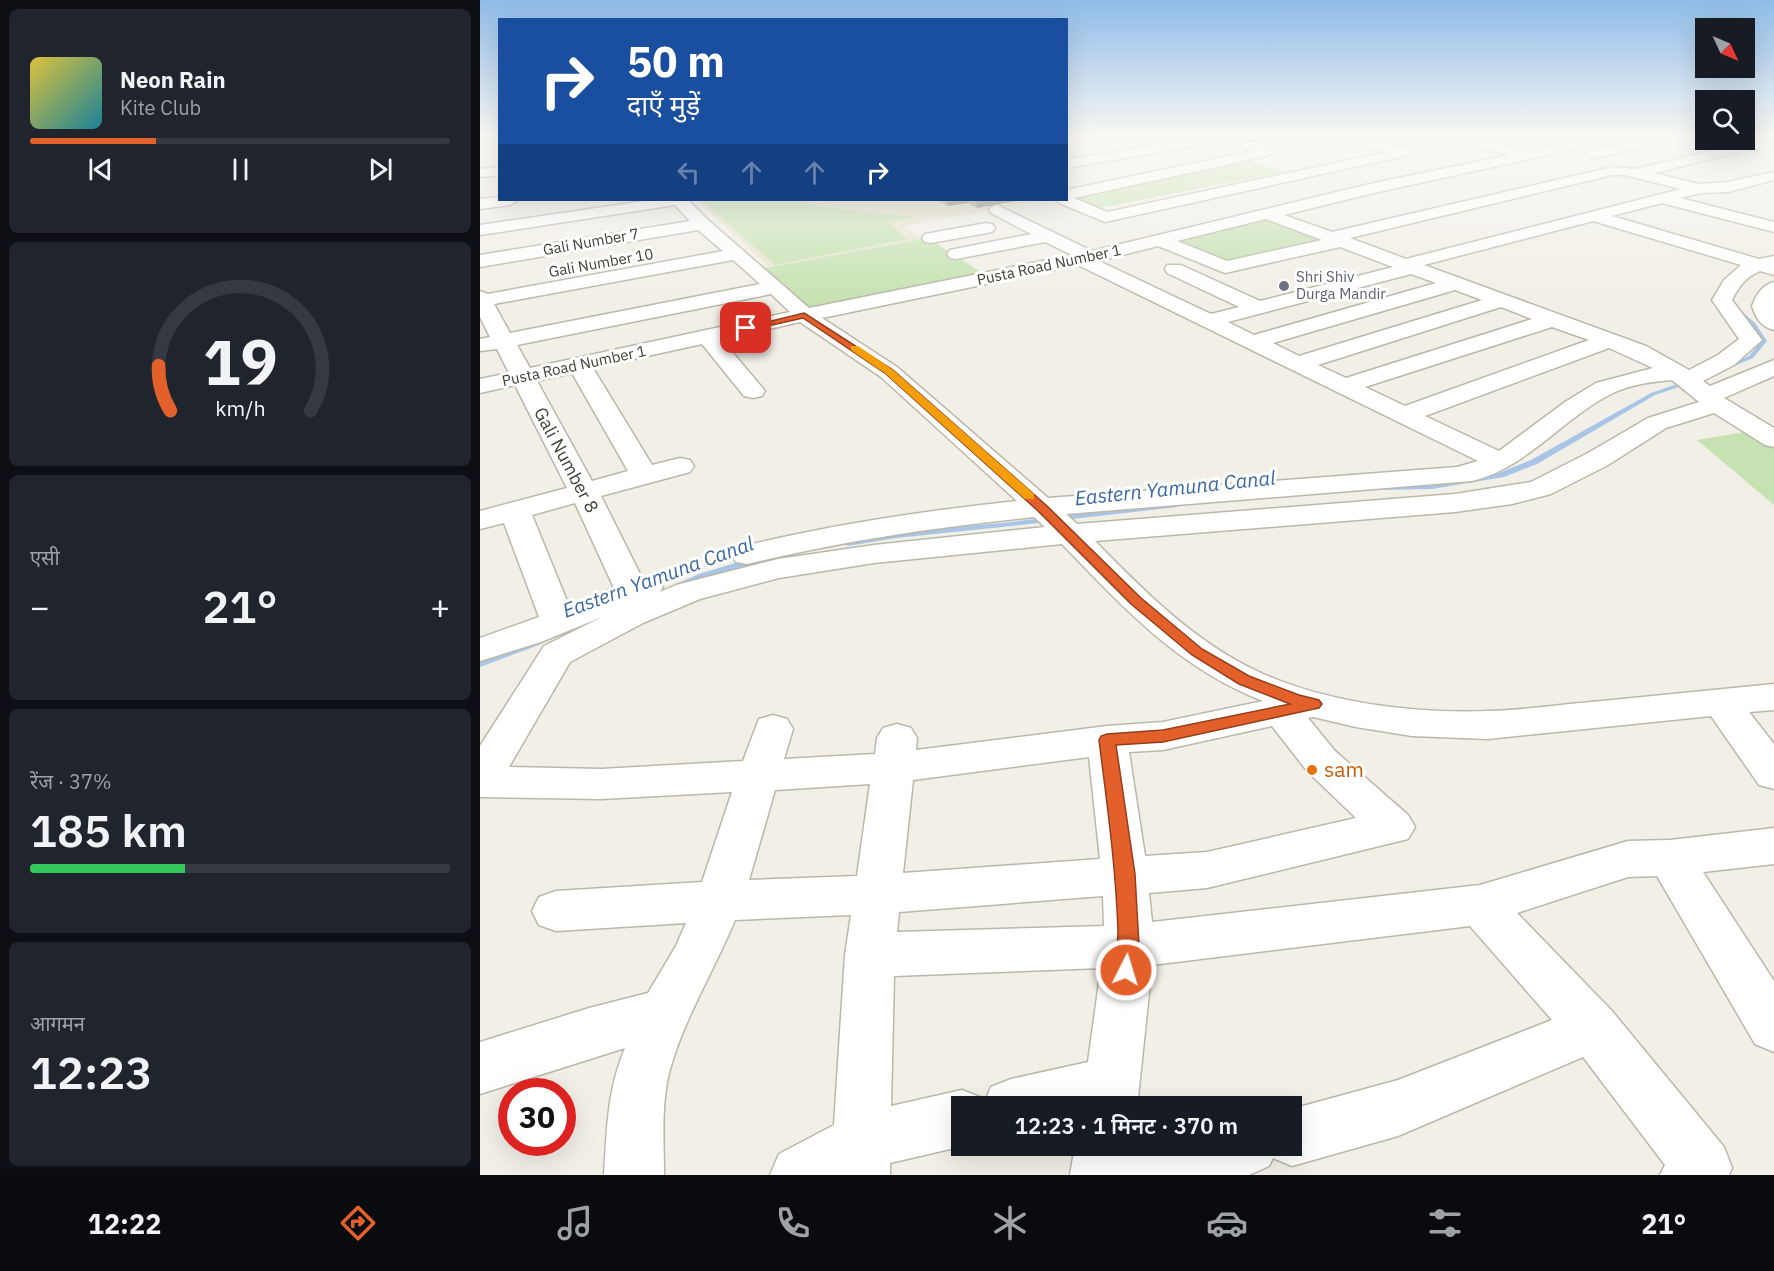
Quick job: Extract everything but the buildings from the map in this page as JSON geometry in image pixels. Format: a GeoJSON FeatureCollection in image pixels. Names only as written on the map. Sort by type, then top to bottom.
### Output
{"type":"FeatureCollection","features":[{"type":"Feature","properties":{"kind":"street"},"geometry":{"type":"LineString","coordinates":[[480,194],[498,191]]}},
{"type":"Feature","properties":{"kind":"street"},"geometry":{"type":"LineString","coordinates":[[1068,195],[1083,191]]}},
{"type":"Feature","properties":{"kind":"street"},"geometry":{"type":"LineString","coordinates":[[1067,201],[1105,217],[1222,191]]}},
{"type":"Feature","properties":{"kind":"street","name":"Pusta Road Number 1"},"geometry":{"type":"LineString","coordinates":[[480,386],[493,325],[579,364],[708,337],[789,301],[1084,258],[1366,191]]}},
{"type":"Feature","properties":{"kind":"street"},"geometry":{"type":"LineString","coordinates":[[1510,191],[1545,201]]}},
{"type":"Feature","properties":{"kind":"street"},"geometry":{"type":"LineString","coordinates":[[1161,241],[1225,267],[1333,232],[1527,191]]}},
{"type":"Feature","properties":{"kind":"street"},"geometry":{"type":"LineString","coordinates":[[1595,216],[1692,191]]}},
{"type":"Feature","properties":{"kind":"street"},"geometry":{"type":"LineString","coordinates":[[1698,191],[1774,212]]}},
{"type":"Feature","properties":{"kind":"street"},"geometry":{"type":"LineString","coordinates":[[1662,198],[1774,227]]}},
{"type":"Feature","properties":{"kind":"street"},"geometry":{"type":"LineString","coordinates":[[480,204],[502,201]]}},
{"type":"Feature","properties":{"kind":"street"},"geometry":{"type":"LineString","coordinates":[[480,217],[591,201]]}},
{"type":"Feature","properties":{"kind":"street"},"geometry":{"type":"LineString","coordinates":[[480,230],[687,208]]}},
{"type":"Feature","properties":{"kind":"street"},"geometry":{"type":"LineString","coordinates":[[480,244],[687,208]]}},
{"type":"Feature","properties":{"kind":"street"},"geometry":{"type":"LineString","coordinates":[[687,208],[728,262]]}},
{"type":"Feature","properties":{"kind":"street","name":"Gali Number 7"},"geometry":{"type":"LineString","coordinates":[[480,261],[687,208]]}},
{"type":"Feature","properties":{"kind":"street"},"geometry":{"type":"LineString","coordinates":[[1619,209],[1764,264]]}},
{"type":"Feature","properties":{"kind":"street"},"geometry":{"type":"LineString","coordinates":[[997,210],[1084,258],[1209,321],[1501,462]]}},
{"type":"Feature","properties":{"kind":"street"},"geometry":{"type":"LineString","coordinates":[[1267,214],[1333,232],[1370,251],[1610,340],[1659,361],[1698,389],[1770,431]]}},
{"type":"Feature","properties":{"kind":"street"},"geometry":{"type":"LineString","coordinates":[[1209,321],[1411,266],[1567,215],[1595,216],[1764,264]]}},
{"type":"Feature","properties":{"kind":"street"},"geometry":{"type":"LineString","coordinates":[[1567,215],[1764,264]]}},
{"type":"Feature","properties":{"kind":"street"},"geometry":{"type":"LineString","coordinates":[[931,238],[1020,222]]}},
{"type":"Feature","properties":{"kind":"street"},"geometry":{"type":"LineString","coordinates":[[956,254],[1047,236]]}},
{"type":"Feature","properties":{"kind":"street"},"geometry":{"type":"LineString","coordinates":[[1370,251],[1393,245]]}},
{"type":"Feature","properties":{"kind":"street"},"geometry":{"type":"LineString","coordinates":[[1129,248],[1258,308]]}},
{"type":"Feature","properties":{"kind":"street"},"geometry":{"type":"LineString","coordinates":[[675,287],[728,262]]}},
{"type":"Feature","properties":{"kind":"street"},"geometry":{"type":"LineString","coordinates":[[493,325],[728,262],[755,271],[789,301],[889,372],[1057,521],[1136,601],[1197,652],[1244,680],[1296,700],[1297,708],[1321,761],[1392,827],[1207,870],[1125,874],[877,894],[556,911]]}},
{"type":"Feature","properties":{"kind":"street"},"geometry":{"type":"LineString","coordinates":[[480,650],[717,562],[845,532],[939,518],[1057,521],[1443,504],[1512,495],[1541,488],[1569,475],[1657,423],[1751,340],[1722,300],[1730,283],[1764,264]]}},
{"type":"Feature","properties":{"kind":"street"},"geometry":{"type":"LineString","coordinates":[[1253,342],[1458,283]]}},
{"type":"Feature","properties":{"kind":"street"},"geometry":{"type":"LineString","coordinates":[[1774,288],[1765,297],[1768,308],[1766,317],[1774,324]]}},
{"type":"Feature","properties":{"kind":"street"},"geometry":{"type":"LineString","coordinates":[[1298,364],[1504,300]]}},
{"type":"Feature","properties":{"kind":"street"},"geometry":{"type":"LineString","coordinates":[[493,325],[789,301]]}},
{"type":"Feature","properties":{"kind":"street"},"geometry":{"type":"LineString","coordinates":[[1345,386],[1554,319]]}},
{"type":"Feature","properties":{"kind":"street","name":"Gali Number 8"},"geometry":{"type":"LineString","coordinates":[[493,325],[584,492],[632,592]]}},
{"type":"Feature","properties":{"kind":"street"},"geometry":{"type":"LineString","coordinates":[[708,337],[753,391]]}},
{"type":"Feature","properties":{"kind":"street"},"geometry":{"type":"LineString","coordinates":[[1404,415],[1610,340]]}},
{"type":"Feature","properties":{"kind":"street"},"geometry":{"type":"LineString","coordinates":[[579,364],[645,476]]}},
{"type":"Feature","properties":{"kind":"street"},"geometry":{"type":"LineString","coordinates":[[1774,367],[1698,389],[1630,379],[1604,389],[1567,412],[1501,462],[1481,471],[1441,476],[1181,494],[1057,521],[874,555],[778,569],[688,592],[631,616],[557,654],[480,781],[601,784],[758,776],[895,753],[1163,736],[1297,708],[1412,722],[1488,725],[1774,697]]}},
{"type":"Feature","properties":{"kind":"street"},"geometry":{"type":"LineString","coordinates":[[480,520],[680,466]]}},
{"type":"Feature","properties":{"kind":"street"},"geometry":{"type":"LineString","coordinates":[[515,511],[558,622]]}},
{"type":"Feature","properties":{"kind":"street"},"geometry":{"type":"LineString","coordinates":[[1721,702],[1774,774]]}},
{"type":"Feature","properties":{"kind":"street"},"geometry":{"type":"LineString","coordinates":[[634,1175],[637,1098],[642,1073],[665,1013],[695,958],[719,901],[773,729]]}},
{"type":"Feature","properties":{"kind":"street"},"geometry":{"type":"LineString","coordinates":[[1107,740],[1125,874],[1129,946],[1110,1095]]}},
{"type":"Feature","properties":{"kind":"street"},"geometry":{"type":"LineString","coordinates":[[861,1158],[870,955],[895,753]]}},
{"type":"Feature","properties":{"kind":"street"},"geometry":{"type":"LineString","coordinates":[[870,955],[1129,946],[1480,905],[1628,859],[1670,858],[1774,846]]}},
{"type":"Feature","properties":{"kind":"street"},"geometry":{"type":"LineString","coordinates":[[1670,858],[1774,1027]]}},
{"type":"Feature","properties":{"kind":"street"},"geometry":{"type":"LineString","coordinates":[[1480,905],[1593,1028],[1703,1168],[1690,1175]]}},
{"type":"Feature","properties":{"kind":"street"},"geometry":{"type":"LineString","coordinates":[[480,1068],[589,1033],[665,1013]]}},
{"type":"Feature","properties":{"kind":"street"},"geometry":{"type":"LineString","coordinates":[[1302,1134],[1398,1108],[1593,1028]]}},
{"type":"Feature","properties":{"kind":"street"},"geometry":{"type":"LineString","coordinates":[[800,1175],[861,1158],[951,1122]]}},
{"type":"Feature","properties":{"kind":"street"},"geometry":{"type":"LineString","coordinates":[[1100,1175],[1103,1156]]}},
{"type":"Feature","properties":{"kind":"street"},"geometry":{"type":"LineString","coordinates":[[1126,1175],[1207,1156]]}},
{"type":"Feature","properties":{"kind":"shaded area"},"geometry":{"type":"Polygon","coordinates":[[[697,201],[1035,202],[904,226],[922,239],[770,268],[697,201]]]}},
{"type":"Feature","properties":{"kind":"green space"},"geometry":{"type":"Polygon","coordinates":[[[1068,191],[1187,191],[1099,208],[1068,193],[1068,191]]]}},
{"type":"Feature","properties":{"kind":"green space"},"geometry":{"type":"Polygon","coordinates":[[[702,201],[802,201],[813,206],[917,217],[888,222],[907,239],[775,265],[702,201]]]}},
{"type":"Feature","properties":{"kind":"green space"},"geometry":{"type":"Polygon","coordinates":[[[1275,217],[1342,241],[1219,265],[1166,241],[1275,217]]]}},
{"type":"Feature","properties":{"kind":"green space"},"geometry":{"type":"Polygon","coordinates":[[[928,238],[990,278],[802,314],[755,270],[928,238]]]}},
{"type":"Feature","properties":{"kind":"green space"},"geometry":{"type":"Polygon","coordinates":[[[1751,431],[1774,447],[1774,505],[1697,440],[1751,431]]]}},
{"type":"Feature","properties":{"kind":"waterway","name":"Eastern Yamuna Canal"},"geometry":{"type":"LineString","coordinates":[[1719,371],[1751,357],[1764,341],[1753,324],[1737,310]]}},
{"type":"Feature","properties":{"kind":"waterway","name":"Eastern Yamuna Canal"},"geometry":{"type":"LineString","coordinates":[[1376,488],[1432,487],[1501,475],[1534,462],[1653,394],[1689,382]]}},
{"type":"Feature","properties":{"kind":"waterway","name":"Eastern Yamuna Canal"},"geometry":{"type":"LineString","coordinates":[[848,543],[896,535],[1174,505]]}},
{"type":"Feature","properties":{"kind":"waterway","name":"Eastern Yamuna Canal"},"geometry":{"type":"LineString","coordinates":[[677,587],[702,576],[755,560]]}},
{"type":"Feature","properties":{"kind":"waterway","name":"Eastern Yamuna Canal"},"geometry":{"type":"LineString","coordinates":[[580,626],[612,613]]}},
{"type":"Feature","properties":{"kind":"waterway","name":"Eastern Yamuna Canal"},"geometry":{"type":"LineString","coordinates":[[480,664],[536,643]]}},
{"type":"Feature","properties":{"kind":"slow traffic"},"geometry":{"type":"LineString","coordinates":[[855,348],[889,372],[1030,496]]}},
{"type":"Feature","properties":{"kind":"place","name":"Shri Shiv Durga Mandir"},"geometry":{"type":"Point","coordinates":[1284,286]}},
{"type":"Feature","properties":{"kind":"place","name":"sam"},"geometry":{"type":"Point","coordinates":[1312,770]}},
{"type":"Feature","properties":{"kind":"route"},"geometry":{"type":"LineString","coordinates":[[746,328],[804,315],[855,348],[889,372],[1042,507],[1136,601],[1197,652],[1244,680],[1296,700],[1314,704],[1163,736],[1107,740],[1125,874],[1129,946],[1126,970]]}}]}
